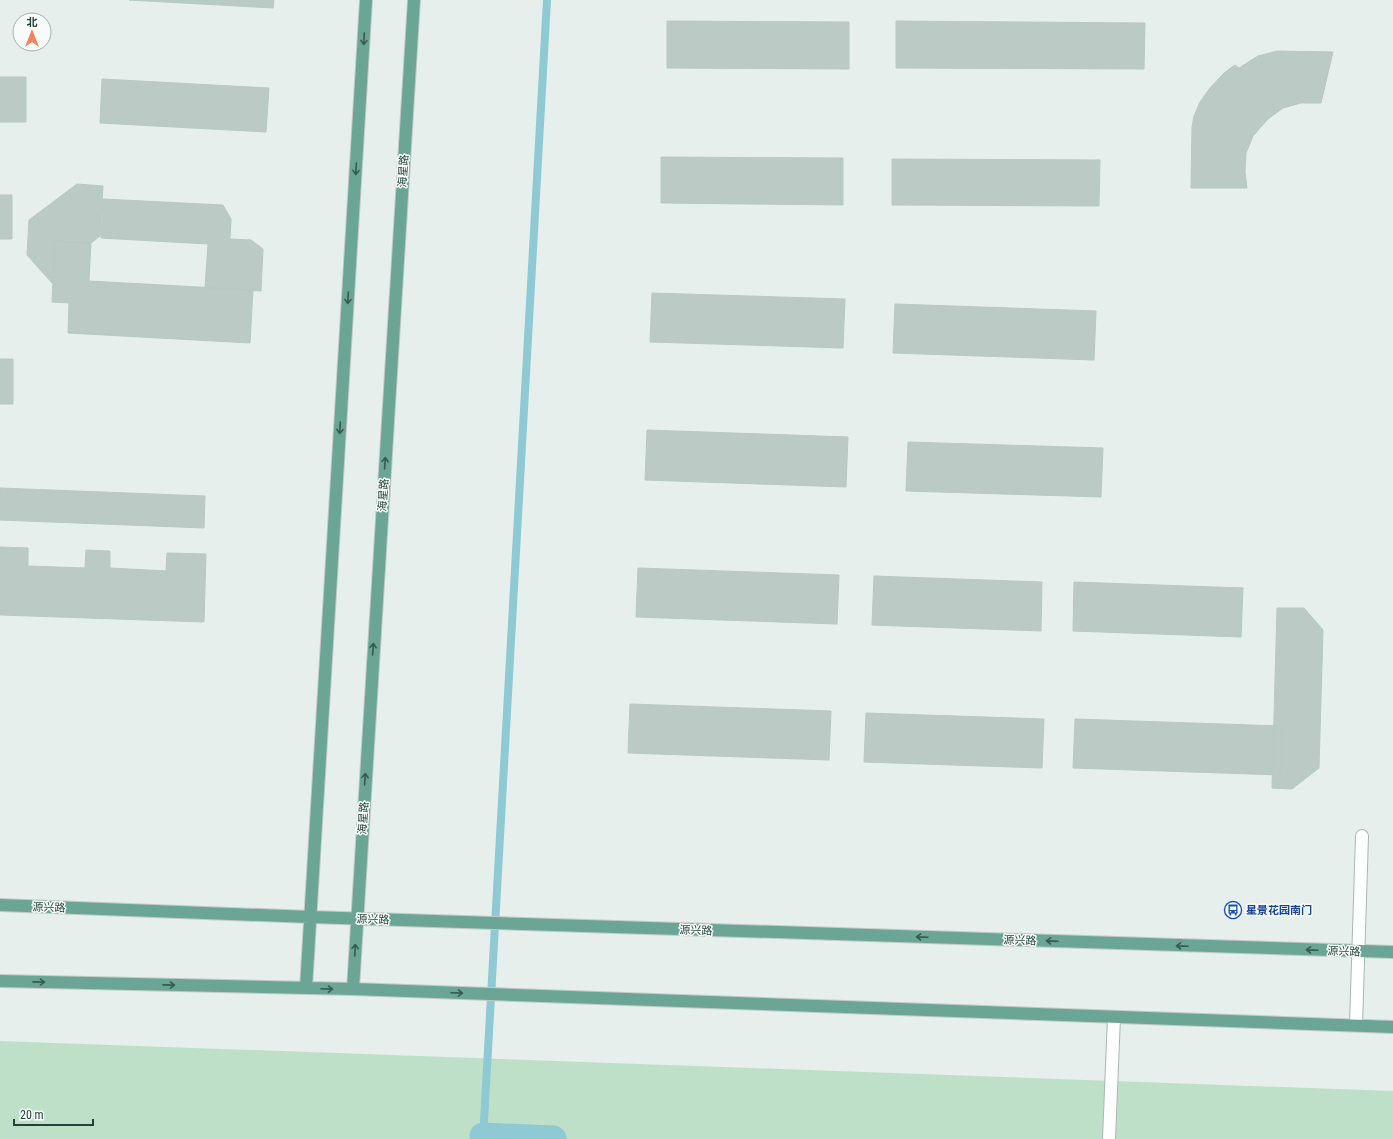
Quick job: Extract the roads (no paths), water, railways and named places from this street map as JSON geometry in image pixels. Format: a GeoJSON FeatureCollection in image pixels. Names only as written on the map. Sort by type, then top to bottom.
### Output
{"type":"FeatureCollection","features":[{"type":"Feature","properties":{"kind":"main road"},"geometry":{"type":"LineString","coordinates":[[306,988],[366,0]]}},
{"type":"Feature","properties":{"kind":"main road","name":"海星路"},"geometry":{"type":"LineString","coordinates":[[353,989],[414,0]]}},
{"type":"Feature","properties":{"kind":"main road","name":"源兴路"},"geometry":{"type":"LineString","coordinates":[[0,905],[357,919],[1393,952]]}},
{"type":"Feature","properties":{"kind":"main road"},"geometry":{"type":"LineString","coordinates":[[0,981],[353,989],[1393,1027]]}},
{"type":"Feature","properties":{"kind":"lane"},"geometry":{"type":"LineString","coordinates":[[1356,1025],[1362,836]]}},
{"type":"Feature","properties":{"kind":"lane"},"geometry":{"type":"LineString","coordinates":[[1109,1139],[1114,1017]]}},
{"type":"Feature","properties":{"kind":"waterway"},"geometry":{"type":"LineString","coordinates":[[483,1139],[547,0]]}},
{"type":"Feature","properties":{"kind":"waterway"},"geometry":{"type":"LineString","coordinates":[[483,1136],[553,1139]]}},
{"type":"Feature","properties":{"kind":"place","name":"星景花园南门"},"geometry":{"type":"Point","coordinates":[1233,910]}}]}
